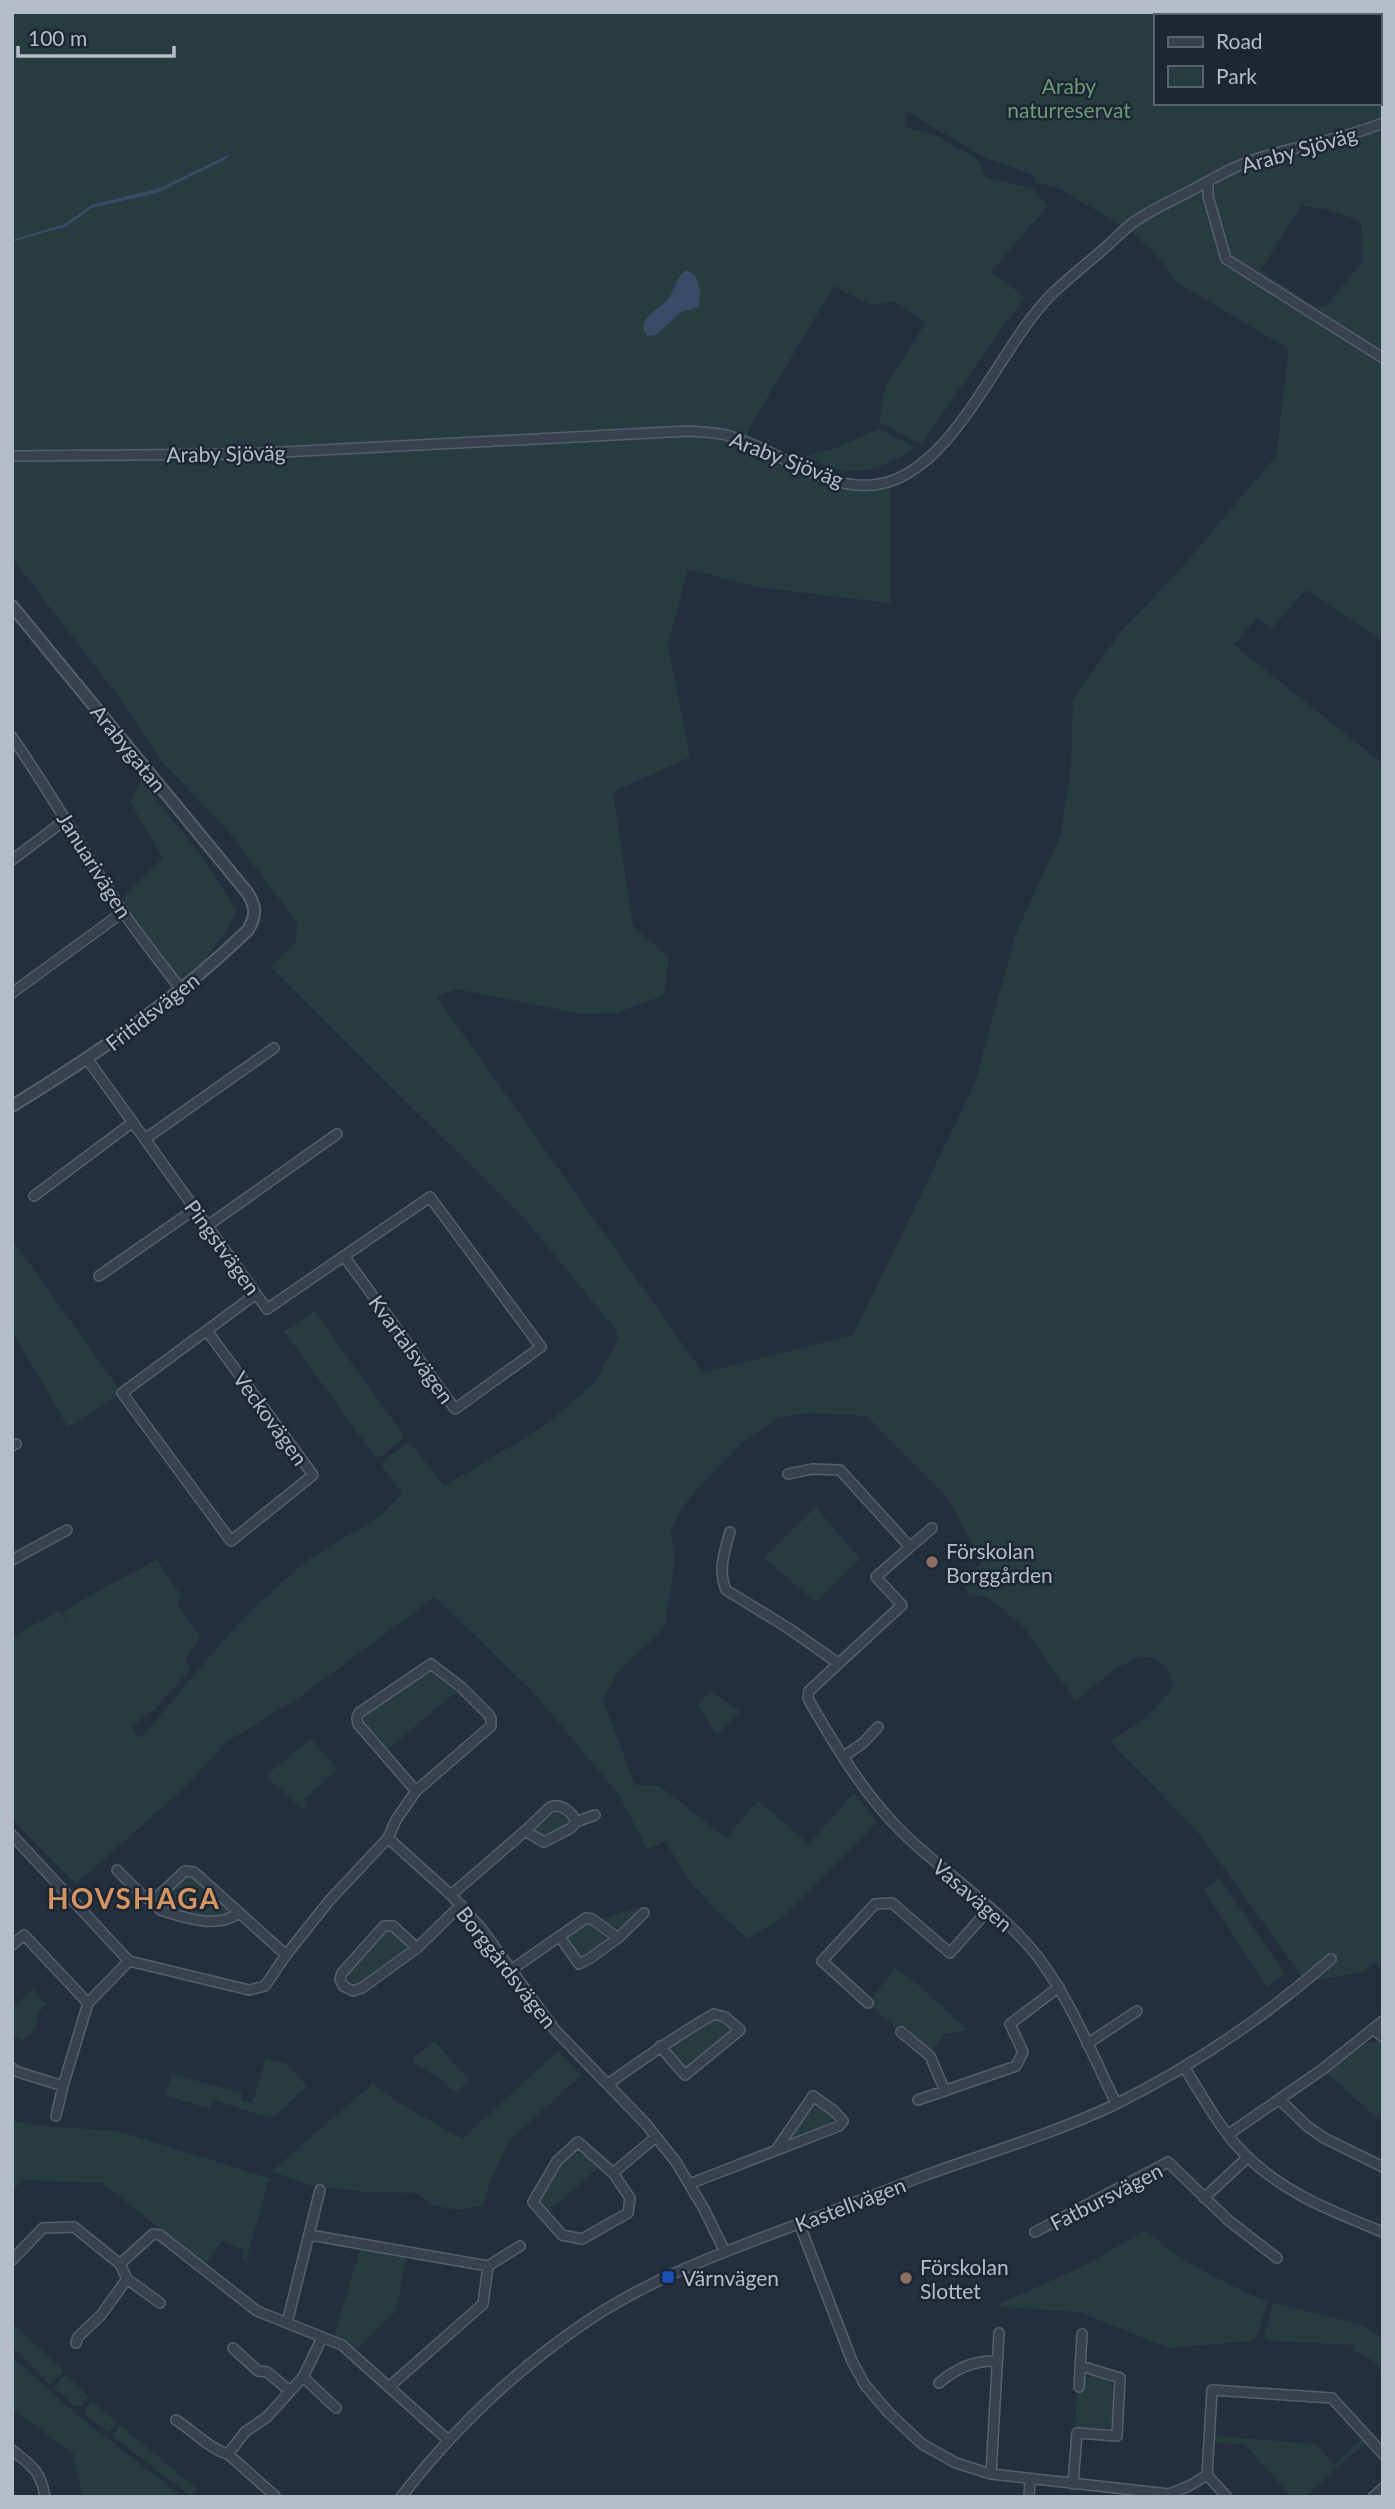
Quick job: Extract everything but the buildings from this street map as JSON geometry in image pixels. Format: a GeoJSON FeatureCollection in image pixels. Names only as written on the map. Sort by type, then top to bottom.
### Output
{"type":"FeatureCollection","features":[{"type":"Feature","properties":{"kind":"street","name":"Araby Sjöväg"},"geometry":{"type":"LineString","coordinates":[[12,456],[246,454],[689,431],[727,435],[840,482],[866,486],[881,484],[906,475],[937,449],[954,430],[1021,331],[1053,293],[1135,221],[1255,159],[1360,133],[1383,123]]}},
{"type":"Feature","properties":{"kind":"street"},"geometry":{"type":"LineString","coordinates":[[1208,182],[1208,196],[1226,259],[1383,358]]}},
{"type":"Feature","properties":{"kind":"street","name":"Arabygatan"},"geometry":{"type":"LineString","coordinates":[[12,606],[246,891]]}},
{"type":"Feature","properties":{"kind":"street","name":"Januarivägen"},"geometry":{"type":"LineString","coordinates":[[12,737],[52,796],[123,912],[181,991]]}},
{"type":"Feature","properties":{"kind":"street"},"geometry":{"type":"LineString","coordinates":[[12,860],[65,820]]}},
{"type":"Feature","properties":{"kind":"street","name":"Fritidsvägen"},"geometry":{"type":"LineString","coordinates":[[12,1106],[88,1060],[181,991],[248,930],[255,918],[255,909],[253,900],[246,891]]}},
{"type":"Feature","properties":{"kind":"street"},"geometry":{"type":"LineString","coordinates":[[12,993],[123,912]]}},
{"type":"Feature","properties":{"kind":"street"},"geometry":{"type":"LineString","coordinates":[[145,1139],[274,1048]]}},
{"type":"Feature","properties":{"kind":"street","name":"Pingstvägen"},"geometry":{"type":"LineString","coordinates":[[88,1060],[267,1309],[430,1197]]}},
{"type":"Feature","properties":{"kind":"street"},"geometry":{"type":"LineString","coordinates":[[34,1196],[133,1122]]}},
{"type":"Feature","properties":{"kind":"street"},"geometry":{"type":"LineString","coordinates":[[207,1226],[337,1134]]}},
{"type":"Feature","properties":{"kind":"street","name":"Kvartalsvägen"},"geometry":{"type":"LineString","coordinates":[[344,1256],[455,1409],[541,1348],[430,1197]]}},
{"type":"Feature","properties":{"kind":"street"},"geometry":{"type":"LineString","coordinates":[[99,1276],[195,1209]]}},
{"type":"Feature","properties":{"kind":"street"},"geometry":{"type":"LineString","coordinates":[[207,1331],[256,1294]]}},
{"type":"Feature","properties":{"kind":"street","name":"Veckovägen"},"geometry":{"type":"LineString","coordinates":[[207,1331],[313,1475],[231,1541],[122,1393],[207,1331]]}},
{"type":"Feature","properties":{"kind":"street"},"geometry":{"type":"LineString","coordinates":[[788,1474],[812,1469],[840,1469],[910,1547],[932,1528]]}},
{"type":"Feature","properties":{"kind":"street"},"geometry":{"type":"LineString","coordinates":[[12,1560],[67,1530]]}},
{"type":"Feature","properties":{"kind":"street"},"geometry":{"type":"LineString","coordinates":[[730,1532],[721,1579],[726,1590],[838,1663]]}},
{"type":"Feature","properties":{"kind":"street","name":"Vasavägen"},"geometry":{"type":"LineString","coordinates":[[910,1547],[876,1577],[902,1605],[807,1695],[843,1757],[891,1820],[990,1908],[1037,1957],[1059,1987],[1116,2103]]}},
{"type":"Feature","properties":{"kind":"street"},"geometry":{"type":"LineString","coordinates":[[12,1836],[129,1961],[249,1990],[265,1986],[286,1955],[345,1882],[388,1838],[396,1820],[416,1791],[489,1730],[492,1723],[489,1715],[461,1687],[431,1664],[359,1713],[357,1718],[358,1724],[416,1791]]}},
{"type":"Feature","properties":{"kind":"street"},"geometry":{"type":"LineString","coordinates":[[843,1757],[863,1743],[878,1727]]}},
{"type":"Feature","properties":{"kind":"street"},"geometry":{"type":"LineString","coordinates":[[451,1895],[550,1807],[561,1806],[576,1822]]}},
{"type":"Feature","properties":{"kind":"street"},"geometry":{"type":"LineString","coordinates":[[525,1831],[544,1842],[571,1828],[576,1822],[595,1815]]}},
{"type":"Feature","properties":{"kind":"street","name":"Borggårdsvägen"},"geometry":{"type":"LineString","coordinates":[[388,1838],[461,1905],[555,2029],[656,2137],[689,2184],[724,2250]]}},
{"type":"Feature","properties":{"kind":"street"},"geometry":{"type":"LineString","coordinates":[[117,1870],[144,1897],[163,1911],[212,1923],[226,1920],[238,1913]]}},
{"type":"Feature","properties":{"kind":"street"},"geometry":{"type":"LineString","coordinates":[[154,1902],[182,1873],[190,1870],[286,1955]]}},
{"type":"Feature","properties":{"kind":"street"},"geometry":{"type":"LineString","coordinates":[[868,2003],[822,1961],[875,1904],[892,1903],[950,1953],[990,1908]]}},
{"type":"Feature","properties":{"kind":"street"},"geometry":{"type":"LineString","coordinates":[[416,1948],[393,1926],[384,1926],[342,1973],[340,1979],[343,1986],[357,1991],[416,1948],[461,1905]]}},
{"type":"Feature","properties":{"kind":"street"},"geometry":{"type":"LineString","coordinates":[[559,1937],[579,1964],[618,1938],[645,1913]]}},
{"type":"Feature","properties":{"kind":"street"},"geometry":{"type":"LineString","coordinates":[[510,1970],[586,1918],[618,1938]]}},
{"type":"Feature","properties":{"kind":"street"},"geometry":{"type":"LineString","coordinates":[[12,1945],[24,1935],[88,2003]]}},
{"type":"Feature","properties":{"kind":"street","name":"Kastellvägen"},"geometry":{"type":"LineString","coordinates":[[401,2497],[448,2440],[501,2388],[585,2323],[625,2299],[724,2250],[1116,2103],[1184,2067],[1270,2011],[1331,1959]]}},
{"type":"Feature","properties":{"kind":"street"},"geometry":{"type":"LineString","coordinates":[[56,2116],[88,2003],[129,1961]]}},
{"type":"Feature","properties":{"kind":"street"},"geometry":{"type":"LineString","coordinates":[[918,2100],[1016,2066],[1023,2052],[1010,2024],[1059,1987]]}},
{"type":"Feature","properties":{"kind":"street"},"geometry":{"type":"LineString","coordinates":[[1087,2045],[1137,2011]]}},
{"type":"Feature","properties":{"kind":"street"},"geometry":{"type":"LineString","coordinates":[[608,2084],[660,2046],[715,2014],[724,2017],[740,2030],[685,2075],[660,2046]]}},
{"type":"Feature","properties":{"kind":"street"},"geometry":{"type":"LineString","coordinates":[[1229,2134],[1280,2100],[1383,2021]]}},
{"type":"Feature","properties":{"kind":"street"},"geometry":{"type":"LineString","coordinates":[[1374,2029],[1383,2037]]}},
{"type":"Feature","properties":{"kind":"street"},"geometry":{"type":"LineString","coordinates":[[901,2032],[930,2056],[945,2091]]}},
{"type":"Feature","properties":{"kind":"street"},"geometry":{"type":"LineString","coordinates":[[1184,2067],[1229,2134],[1248,2157],[1294,2193],[1383,2232]]}},
{"type":"Feature","properties":{"kind":"street"},"geometry":{"type":"LineString","coordinates":[[12,2068],[63,2086]]}},
{"type":"Feature","properties":{"kind":"street"},"geometry":{"type":"LineString","coordinates":[[689,2184],[839,2126],[843,2121],[813,2096],[776,2150]]}},
{"type":"Feature","properties":{"kind":"street"},"geometry":{"type":"LineString","coordinates":[[1280,2100],[1324,2138],[1383,2167]]}},
{"type":"Feature","properties":{"kind":"street"},"geometry":{"type":"LineString","coordinates":[[613,2173],[656,2137]]}},
{"type":"Feature","properties":{"kind":"street"},"geometry":{"type":"LineString","coordinates":[[578,2142],[613,2173],[630,2198],[628,2213],[582,2239],[562,2235],[533,2202],[557,2161],[578,2142]]}},
{"type":"Feature","properties":{"kind":"street"},"geometry":{"type":"LineString","coordinates":[[1204,2198],[1248,2157]]}},
{"type":"Feature","properties":{"kind":"street","name":"Fatbursvägen"},"geometry":{"type":"LineString","coordinates":[[1035,2232],[1168,2162],[1228,2220],[1277,2258]]}},
{"type":"Feature","properties":{"kind":"street"},"geometry":{"type":"LineString","coordinates":[[287,2323],[320,2190]]}},
{"type":"Feature","properties":{"kind":"street"},"geometry":{"type":"LineString","coordinates":[[799,2223],[852,2361],[865,2385],[922,2444],[956,2463],[990,2474],[1030,2480],[1169,2494],[1184,2489],[1207,2474]]}},
{"type":"Feature","properties":{"kind":"street"},"geometry":{"type":"LineString","coordinates":[[12,2260],[43,2228],[74,2227],[120,2264],[127,2279],[160,2303]]}},
{"type":"Feature","properties":{"kind":"street"},"geometry":{"type":"LineString","coordinates":[[120,2264],[147,2238],[153,2234],[160,2235],[257,2311],[342,2345],[448,2440]]}},
{"type":"Feature","properties":{"kind":"street"},"geometry":{"type":"LineString","coordinates":[[310,2235],[488,2266],[520,2246]]}},
{"type":"Feature","properties":{"kind":"street"},"geometry":{"type":"LineString","coordinates":[[390,2386],[483,2304],[488,2266]]}},
{"type":"Feature","properties":{"kind":"street"},"geometry":{"type":"LineString","coordinates":[[76,2343],[127,2279]]}},
{"type":"Feature","properties":{"kind":"street"},"geometry":{"type":"LineString","coordinates":[[990,2474],[999,2333]]}},
{"type":"Feature","properties":{"kind":"street"},"geometry":{"type":"LineString","coordinates":[[1079,2387],[1082,2334]]}},
{"type":"Feature","properties":{"kind":"street"},"geometry":{"type":"LineString","coordinates":[[228,2454],[245,2432],[268,2417],[303,2377],[322,2337]]}},
{"type":"Feature","properties":{"kind":"street"},"geometry":{"type":"LineString","coordinates":[[233,2348],[258,2371],[267,2372],[290,2391]]}},
{"type":"Feature","properties":{"kind":"street"},"geometry":{"type":"LineString","coordinates":[[939,2383],[949,2374],[980,2360],[997,2361]]}},
{"type":"Feature","properties":{"kind":"street"},"geometry":{"type":"LineString","coordinates":[[1073,2484],[1077,2433],[1117,2436],[1120,2378],[1081,2366]]}},
{"type":"Feature","properties":{"kind":"street"},"geometry":{"type":"LineString","coordinates":[[303,2377],[336,2408]]}},
{"type":"Feature","properties":{"kind":"street"},"geometry":{"type":"LineString","coordinates":[[1227,2497],[1207,2474],[1212,2390],[1332,2398],[1383,2454]]}},
{"type":"Feature","properties":{"kind":"street"},"geometry":{"type":"LineString","coordinates":[[176,2420],[217,2451],[228,2454],[275,2496]]}},
{"type":"Feature","properties":{"kind":"street"},"geometry":{"type":"LineString","coordinates":[[12,2450],[37,2470],[44,2485],[45,2497]]}},
{"type":"Feature","properties":{"kind":"street"},"geometry":{"type":"LineString","coordinates":[[1029,2497],[1030,2480]]}},
{"type":"Feature","properties":{"kind":"street"},"geometry":{"type":"LineString","coordinates":[[1373,2497],[1383,2488]]}},
{"type":"Feature","properties":{"kind":"green space","name":"Araby naturreservat"},"geometry":{"type":"Polygon","coordinates":[[[12,12],[1383,12],[1383,117],[1373,122],[1383,141],[1383,641],[1306,590],[1272,628],[1257,618],[1234,645],[1383,764],[1383,1971],[1374,1963],[1363,1972],[1306,1982],[1201,1836],[1110,1741],[1145,1718],[1173,1687],[1168,1668],[1148,1657],[1129,1661],[1076,1701],[1024,1628],[988,1597],[967,1595],[964,1578],[982,1563],[949,1500],[867,1416],[807,1413],[778,1418],[744,1441],[697,1489],[681,1510],[671,1530],[675,1557],[665,1627],[617,1673],[603,1700],[635,1785],[660,1786],[726,1838],[758,1800],[809,1844],[854,1793],[877,1822],[786,1915],[747,1939],[689,1880],[665,1841],[647,1849],[619,1795],[532,1691],[435,1597],[297,1699],[228,1741],[183,1789],[76,1884],[12,1816],[12,1638],[59,1610],[68,1625],[63,1612],[157,1560],[182,1597],[177,1602],[179,1607],[200,1637],[186,1658],[190,1670],[155,1709],[131,1727],[138,1738],[257,1605],[306,1561],[382,1515],[402,1494],[382,1466],[384,1459],[409,1442],[445,1486],[543,1427],[595,1382],[618,1339],[616,1330],[524,1218],[270,967],[296,942],[297,922],[228,831],[162,762],[128,709],[12,558],[12,12]],[[906,111],[905,127],[937,136],[979,160],[986,178],[1032,188],[1048,206],[991,272],[1026,298],[1000,330],[921,445],[879,422],[887,384],[926,322],[892,301],[871,305],[834,286],[751,425],[743,447],[796,473],[838,488],[862,490],[891,486],[891,603],[762,588],[688,569],[668,645],[690,757],[613,792],[633,926],[669,957],[664,995],[616,1013],[582,1014],[456,989],[436,996],[703,1373],[853,1335],[975,1083],[1016,933],[1061,835],[1071,766],[1073,700],[1119,634],[1183,566],[1276,456],[1289,349],[1178,283],[1151,249],[1126,228],[1060,189],[1035,182],[1035,176],[982,156],[906,111]],[[1301,206],[1261,270],[1315,307],[1326,306],[1363,261],[1361,221],[1325,209],[1301,206]]]}},
{"type":"Feature","properties":{"kind":"green space"},"geometry":{"type":"Polygon","coordinates":[[[879,429],[915,447],[896,460],[858,471],[838,469],[804,457],[836,448],[879,429]]]}},
{"type":"Feature","properties":{"kind":"green space"},"geometry":{"type":"Polygon","coordinates":[[[141,780],[200,854],[237,911],[224,934],[182,991],[123,912],[126,893],[163,858],[130,802],[141,780]]]}},
{"type":"Feature","properties":{"kind":"green space"},"geometry":{"type":"Polygon","coordinates":[[[12,1239],[122,1393],[68,1427],[12,1331],[12,1239]]]}},
{"type":"Feature","properties":{"kind":"green space"},"geometry":{"type":"Polygon","coordinates":[[[314,1311],[405,1437],[380,1457],[375,1457],[284,1331],[314,1311]]]}},
{"type":"Feature","properties":{"kind":"green space"},"geometry":{"type":"Polygon","coordinates":[[[816,1507],[860,1559],[816,1602],[764,1558],[816,1507]]]}},
{"type":"Feature","properties":{"kind":"green space"},"geometry":{"type":"Polygon","coordinates":[[[430,1671],[456,1692],[388,1749],[366,1725],[364,1715],[430,1671]]]}},
{"type":"Feature","properties":{"kind":"green space"},"geometry":{"type":"Polygon","coordinates":[[[710,1691],[740,1712],[716,1736],[698,1704],[710,1691]]]}},
{"type":"Feature","properties":{"kind":"green space"},"geometry":{"type":"Polygon","coordinates":[[[311,1739],[338,1769],[303,1800],[307,1805],[303,1810],[267,1777],[311,1739]]]}},
{"type":"Feature","properties":{"kind":"green space"},"geometry":{"type":"Polygon","coordinates":[[[553,1810],[563,1813],[569,1822],[545,1838],[534,1832],[535,1828],[553,1810]]]}},
{"type":"Feature","properties":{"kind":"green space"},"geometry":{"type":"Polygon","coordinates":[[[186,1876],[193,1877],[227,1907],[227,1913],[221,1917],[205,1918],[164,1907],[161,1899],[186,1876]]]}},
{"type":"Feature","properties":{"kind":"green space"},"geometry":{"type":"Polygon","coordinates":[[[1219,1877],[1285,1974],[1267,1987],[1204,1890],[1219,1877]]]}},
{"type":"Feature","properties":{"kind":"green space"},"geometry":{"type":"Polygon","coordinates":[[[640,1907],[626,1927],[620,1929],[600,1920],[640,1907]]]}},
{"type":"Feature","properties":{"kind":"green space"},"geometry":{"type":"Polygon","coordinates":[[[588,1923],[604,1935],[604,1939],[598,1948],[584,1957],[576,1953],[567,1938],[588,1923]]]}},
{"type":"Feature","properties":{"kind":"green space"},"geometry":{"type":"Polygon","coordinates":[[[388,1930],[406,1944],[406,1950],[358,1985],[349,1983],[347,1975],[388,1930]]]}},
{"type":"Feature","properties":{"kind":"green space"},"geometry":{"type":"Polygon","coordinates":[[[895,1968],[922,1988],[968,2030],[944,2034],[932,2051],[906,2028],[901,2032],[868,2003],[895,1968]]]}},
{"type":"Feature","properties":{"kind":"green space"},"geometry":{"type":"Polygon","coordinates":[[[33,1989],[46,2004],[37,2015],[36,2028],[23,2040],[12,2035],[12,2008],[33,1989]]]}},
{"type":"Feature","properties":{"kind":"green space"},"geometry":{"type":"Polygon","coordinates":[[[715,2019],[729,2024],[730,2033],[687,2067],[681,2065],[670,2051],[671,2043],[715,2019]]]}},
{"type":"Feature","properties":{"kind":"green space"},"geometry":{"type":"Polygon","coordinates":[[[435,2042],[469,2080],[458,2091],[452,2091],[447,2084],[414,2063],[413,2058],[435,2042]]]}},
{"type":"Feature","properties":{"kind":"green space"},"geometry":{"type":"Polygon","coordinates":[[[1377,2042],[1383,2046],[1383,2113],[1377,2118],[1327,2073],[1366,2043],[1377,2042]]]}},
{"type":"Feature","properties":{"kind":"green space"},"geometry":{"type":"Polygon","coordinates":[[[558,2051],[581,2075],[508,2142],[489,2184],[483,2206],[456,2210],[433,2205],[417,2193],[368,2192],[312,2186],[272,2171],[373,2083],[394,2100],[462,2139],[558,2051]]]}},
{"type":"Feature","properties":{"kind":"green space"},"geometry":{"type":"Polygon","coordinates":[[[266,2059],[285,2063],[307,2086],[275,2116],[268,2117],[213,2100],[210,2109],[165,2095],[172,2074],[242,2093],[241,2100],[252,2103],[266,2059]]]}},
{"type":"Feature","properties":{"kind":"green space"},"geometry":{"type":"Polygon","coordinates":[[[815,2105],[832,2117],[831,2123],[791,2137],[790,2134],[811,2106],[815,2105]]]}},
{"type":"Feature","properties":{"kind":"green space"},"geometry":{"type":"Polygon","coordinates":[[[12,2121],[118,2131],[269,2178],[246,2261],[242,2258],[244,2250],[223,2241],[205,2264],[102,2183],[23,2180],[12,2191],[12,2121]]]}},
{"type":"Feature","properties":{"kind":"green space"},"geometry":{"type":"Polygon","coordinates":[[[572,2151],[583,2155],[598,2168],[549,2211],[541,2202],[541,2196],[572,2151]]]}},
{"type":"Feature","properties":{"kind":"green space"},"geometry":{"type":"Polygon","coordinates":[[[1145,2230],[1204,2271],[1268,2302],[1257,2335],[1251,2341],[1169,2348],[1079,2312],[1001,2307],[999,2304],[1086,2265],[1145,2230]]]}},
{"type":"Feature","properties":{"kind":"green space"},"geometry":{"type":"Polygon","coordinates":[[[360,2249],[406,2258],[396,2311],[358,2348],[335,2334],[360,2249]]]}},
{"type":"Feature","properties":{"kind":"green space"},"geometry":{"type":"Polygon","coordinates":[[[1273,2303],[1363,2325],[1383,2339],[1383,2372],[1372,2360],[1354,2350],[1355,2345],[1272,2341],[1264,2337],[1273,2303]]]}},
{"type":"Feature","properties":{"kind":"green space"},"geometry":{"type":"Polygon","coordinates":[[[12,2323],[64,2371],[50,2384],[12,2347],[12,2323]]]}},
{"type":"Feature","properties":{"kind":"green space"},"geometry":{"type":"Polygon","coordinates":[[[12,2356],[77,2415],[183,2497],[83,2497],[73,2453],[12,2409],[12,2356]]]}},
{"type":"Feature","properties":{"kind":"green space"},"geometry":{"type":"Polygon","coordinates":[[[65,2374],[89,2397],[80,2406],[75,2406],[54,2388],[65,2374]]]}},
{"type":"Feature","properties":{"kind":"green space"},"geometry":{"type":"Polygon","coordinates":[[[1093,2374],[1108,2381],[1114,2392],[1114,2422],[1104,2431],[1075,2428],[1077,2391],[1085,2385],[1084,2380],[1093,2374]]]}},
{"type":"Feature","properties":{"kind":"green space"},"geometry":{"type":"Polygon","coordinates":[[[92,2401],[117,2423],[109,2432],[86,2415],[85,2408],[92,2401]]]}},
{"type":"Feature","properties":{"kind":"green space"},"geometry":{"type":"Polygon","coordinates":[[[120,2425],[198,2490],[190,2496],[115,2438],[113,2434],[120,2425]]]}},
{"type":"Feature","properties":{"kind":"green space"},"geometry":{"type":"Polygon","coordinates":[[[1215,2436],[1316,2444],[1334,2464],[1362,2439],[1365,2443],[1305,2497],[1292,2497],[1244,2444],[1215,2443],[1215,2436]]]}},
{"type":"Feature","properties":{"kind":"water"},"geometry":{"type":"Polygon","coordinates":[[[230,154],[226,159],[157,193],[92,208],[67,226],[12,242],[65,224],[91,205],[160,188],[230,154]]]}},
{"type":"Feature","properties":{"kind":"water"},"geometry":{"type":"Polygon","coordinates":[[[686,270],[695,275],[700,290],[699,307],[681,312],[656,335],[647,336],[643,328],[647,318],[668,299],[686,270]]]}},
{"type":"Feature","properties":{"kind":"place","name":"Förskolan Borggården"},"geometry":{"type":"Point","coordinates":[932,1562]}},
{"type":"Feature","properties":{"kind":"place","name":"Värnvägen"},"geometry":{"type":"Point","coordinates":[668,2277]}},
{"type":"Feature","properties":{"kind":"place","name":"Förskolan Slottet"},"geometry":{"type":"Point","coordinates":[906,2278]}},
{"type":"Feature","properties":{"kind":"district","name":"HOVSHAGA"},"geometry":{"type":"Point","coordinates":[134,1898]}}]}
